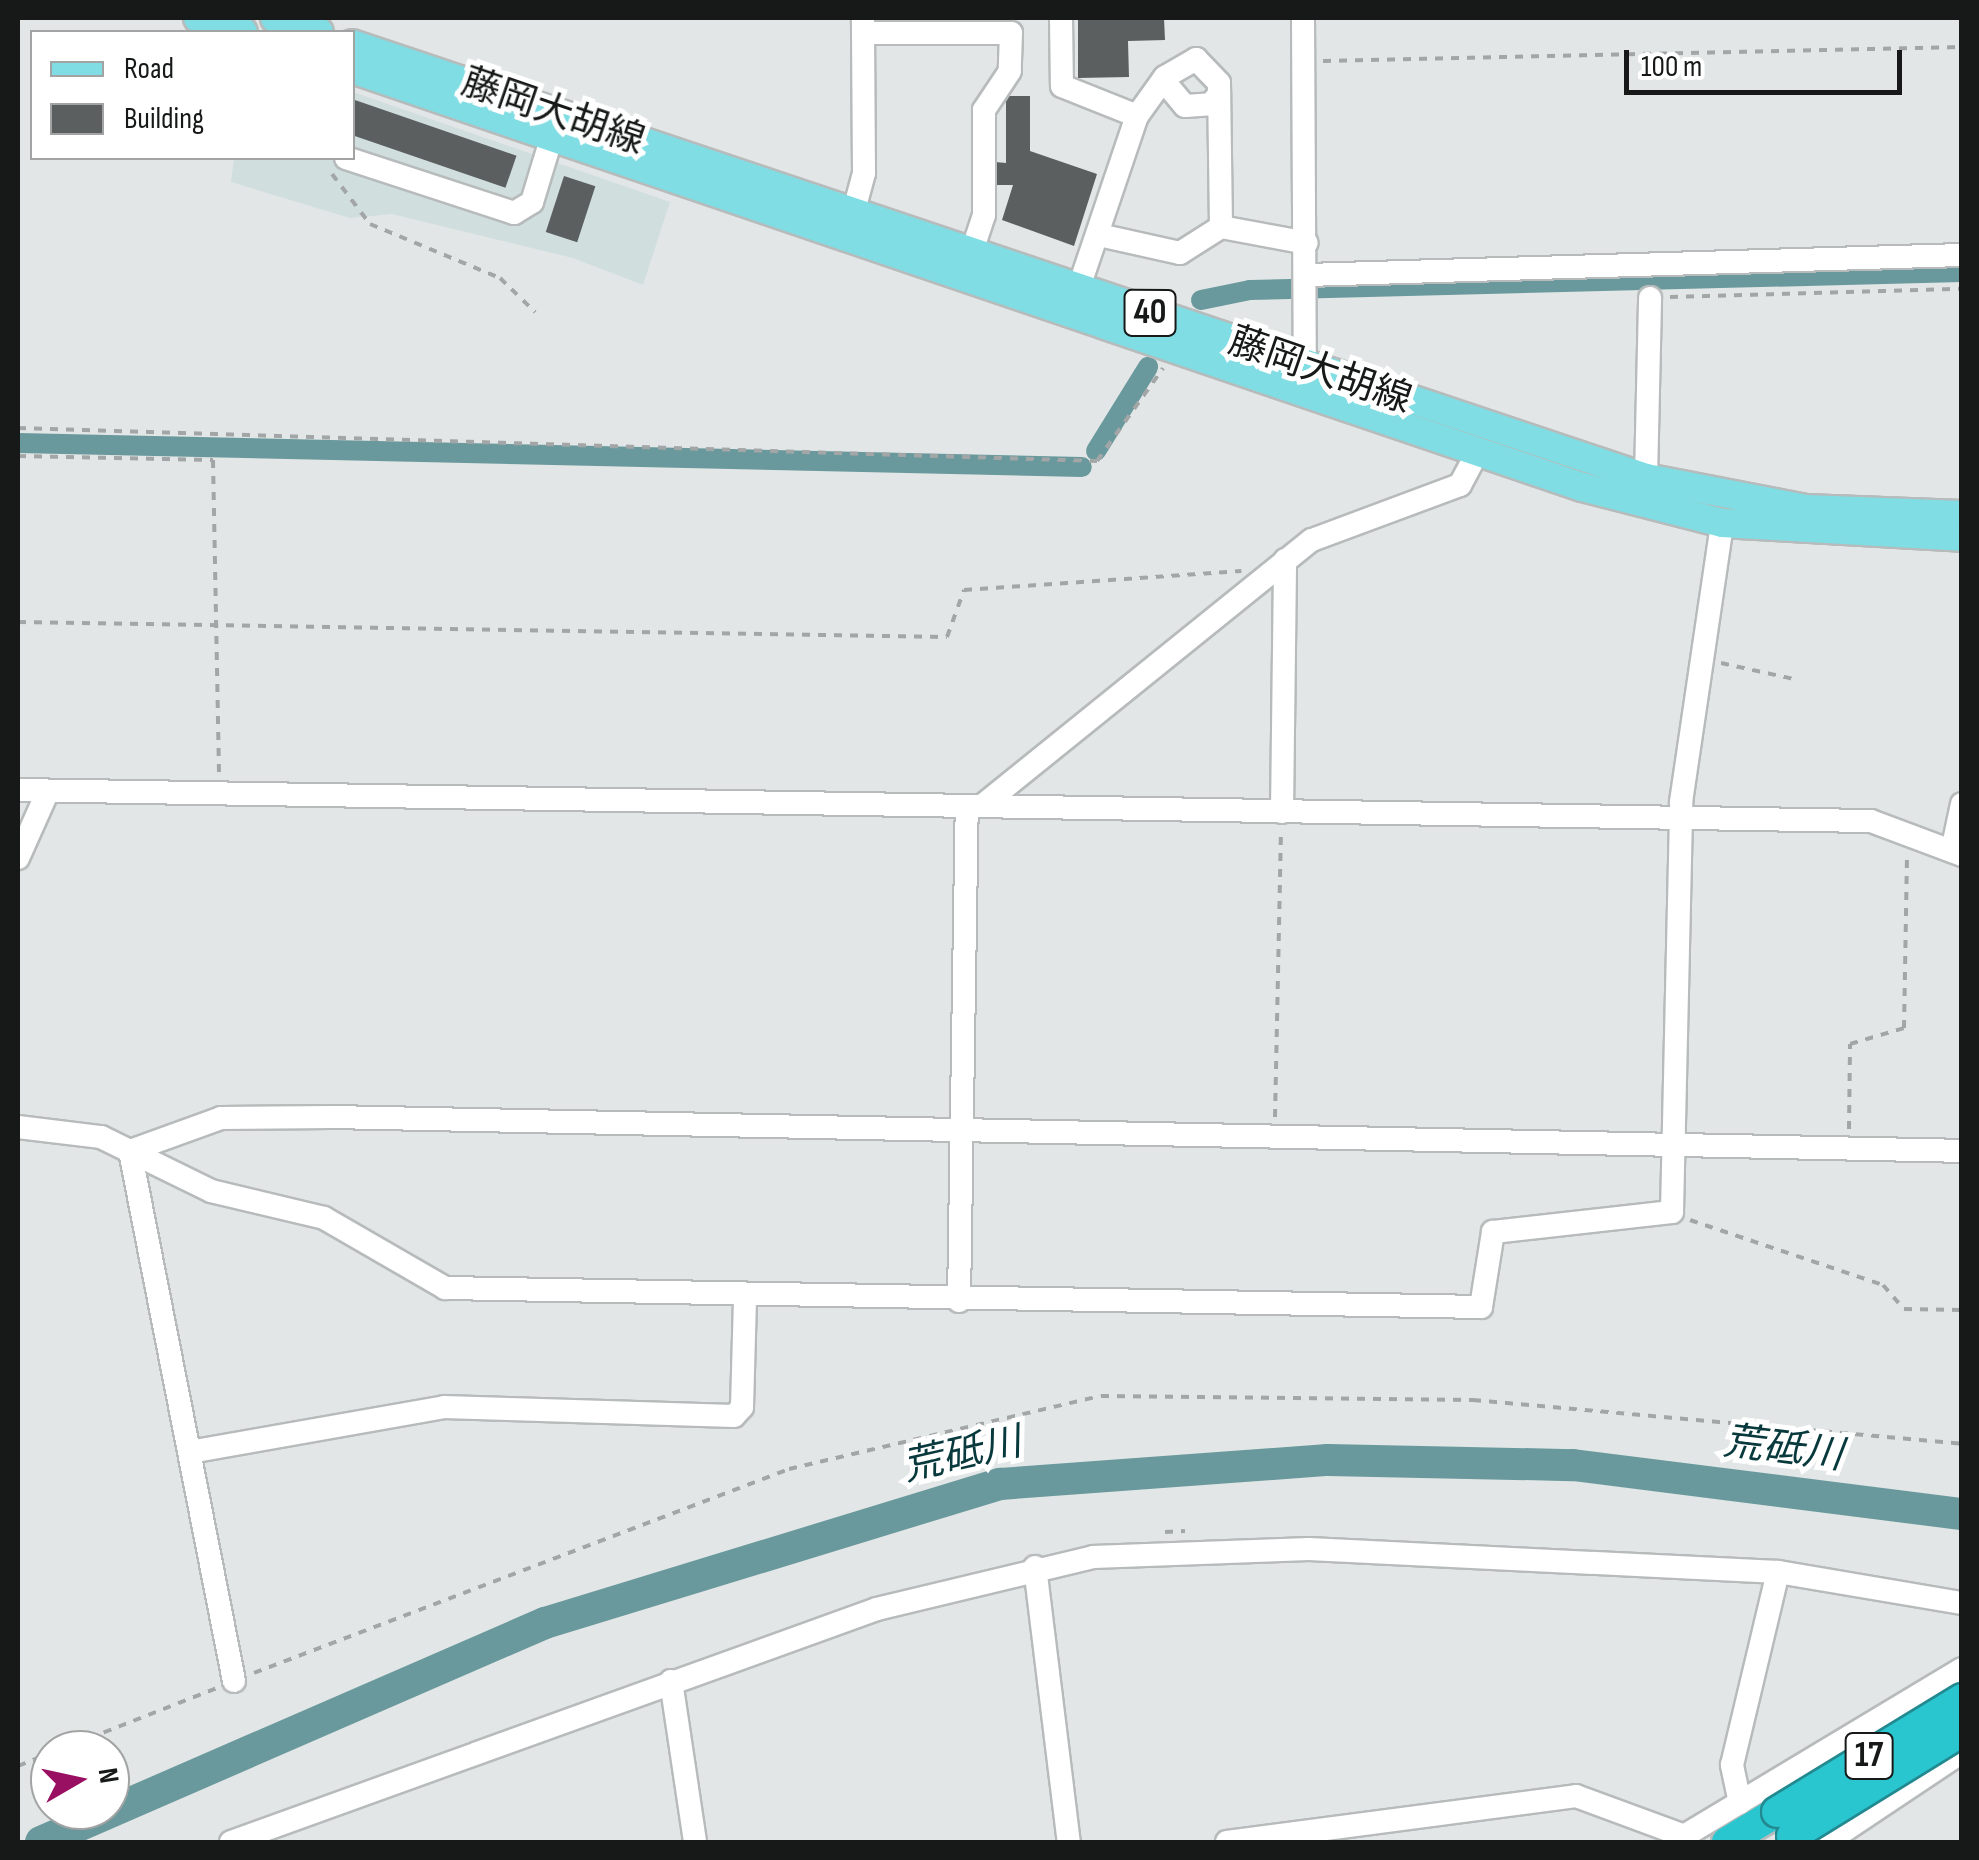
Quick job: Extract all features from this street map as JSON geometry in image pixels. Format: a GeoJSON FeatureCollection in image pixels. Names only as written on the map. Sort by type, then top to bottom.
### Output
{"type":"FeatureCollection","features":[{"type":"Feature","properties":{"kind":"highway","name":"17"},"geometry":{"type":"LineString","coordinates":[[1789,1824],[1962,1699]]}},
{"type":"Feature","properties":{"kind":"highway","name":"17"},"geometry":{"type":"LineString","coordinates":[[1727,1842],[1789,1824],[1962,1731]]}},
{"type":"Feature","properties":{"kind":"main road"},"geometry":{"type":"LineString","coordinates":[[198,18],[236,30]]}},
{"type":"Feature","properties":{"kind":"main road"},"geometry":{"type":"LineString","coordinates":[[275,18],[314,30]]}},
{"type":"Feature","properties":{"kind":"main road","name":"藤岡大胡線"},"geometry":{"type":"LineString","coordinates":[[355,45],[850,226],[1174,352],[1476,455],[1722,523],[1962,537]]}},
{"type":"Feature","properties":{"kind":"main road","name":"藤岡大胡線"},"geometry":{"type":"LineString","coordinates":[[355,70],[552,136],[850,226],[972,254],[1646,478],[1806,509],[1962,515]]}},
{"type":"Feature","properties":{"kind":"street"},"geometry":{"type":"LineString","coordinates":[[1060,18],[1062,86],[1138,116]]}},
{"type":"Feature","properties":{"kind":"street"},"geometry":{"type":"LineString","coordinates":[[1303,18],[1308,284],[1305,365]]}},
{"type":"Feature","properties":{"kind":"street"},"geometry":{"type":"LineString","coordinates":[[850,226],[864,173],[863,25],[1011,33],[1010,72],[984,110],[984,215],[972,254]]}},
{"type":"Feature","properties":{"kind":"street"},"geometry":{"type":"LineString","coordinates":[[1078,290],[1138,116],[1163,80],[1186,62],[1207,60],[1220,94],[1221,227]]}},
{"type":"Feature","properties":{"kind":"street"},"geometry":{"type":"LineString","coordinates":[[1163,80],[1184,106],[1210,104],[1220,94]]}},
{"type":"Feature","properties":{"kind":"street"},"geometry":{"type":"LineString","coordinates":[[352,160],[514,213],[532,202],[552,136]]}},
{"type":"Feature","properties":{"kind":"street"},"geometry":{"type":"LineString","coordinates":[[1099,235],[1180,253],[1221,227],[1306,242]]}},
{"type":"Feature","properties":{"kind":"street"},"geometry":{"type":"LineString","coordinates":[[1308,284],[1962,255]]}},
{"type":"Feature","properties":{"kind":"street"},"geometry":{"type":"LineString","coordinates":[[1646,478],[1650,298]]}},
{"type":"Feature","properties":{"kind":"street"},"geometry":{"type":"LineString","coordinates":[[958,1300],[960,1131],[975,806],[1232,585],[1284,560],[1312,540],[1460,485],[1476,455]]}},
{"type":"Feature","properties":{"kind":"street"},"geometry":{"type":"LineString","coordinates":[[18,1127],[101,1137],[211,1191],[324,1218],[445,1288],[745,1299],[1473,1309],[1487,1301],[1492,1232],[1672,1212],[1681,818],[1722,523]]}},
{"type":"Feature","properties":{"kind":"street"},"geometry":{"type":"LineString","coordinates":[[1282,812],[1284,560]]}},
{"type":"Feature","properties":{"kind":"street"},"geometry":{"type":"LineString","coordinates":[[18,790],[1884,822],[1957,853],[1962,804]]}},
{"type":"Feature","properties":{"kind":"street"},"geometry":{"type":"LineString","coordinates":[[18,858],[48,791]]}},
{"type":"Feature","properties":{"kind":"street"},"geometry":{"type":"LineString","coordinates":[[130,1151],[221,1118],[1962,1151]]}},
{"type":"Feature","properties":{"kind":"street"},"geometry":{"type":"LineString","coordinates":[[130,1151],[234,1681]]}},
{"type":"Feature","properties":{"kind":"street"},"geometry":{"type":"LineString","coordinates":[[190,1452],[444,1407],[734,1416],[742,1407],[745,1299]]}},
{"type":"Feature","properties":{"kind":"street"},"geometry":{"type":"LineString","coordinates":[[231,1842],[878,1609],[1034,1567],[1177,1548],[1778,1572],[1962,1603]]}},
{"type":"Feature","properties":{"kind":"street"},"geometry":{"type":"LineString","coordinates":[[1034,1567],[1069,1842]]}},
{"type":"Feature","properties":{"kind":"street"},"geometry":{"type":"LineString","coordinates":[[1740,1803],[1732,1765],[1778,1572]]}},
{"type":"Feature","properties":{"kind":"street"},"geometry":{"type":"LineString","coordinates":[[1740,1803],[1789,1824],[1962,1669]]}},
{"type":"Feature","properties":{"kind":"street"},"geometry":{"type":"LineString","coordinates":[[671,1682],[695,1842]]}},
{"type":"Feature","properties":{"kind":"street"},"geometry":{"type":"LineString","coordinates":[[1827,1842],[1962,1752]]}},
{"type":"Feature","properties":{"kind":"street"},"geometry":{"type":"LineString","coordinates":[[1227,1842],[1576,1796],[1679,1839],[1740,1803]]}},
{"type":"Feature","properties":{"kind":"path"},"geometry":{"type":"LineString","coordinates":[[1304,62],[1962,47]]}},
{"type":"Feature","properties":{"kind":"path"},"geometry":{"type":"LineString","coordinates":[[322,160],[370,224],[500,278],[535,312]]}},
{"type":"Feature","properties":{"kind":"path"},"geometry":{"type":"LineString","coordinates":[[1650,298],[1962,288]]}},
{"type":"Feature","properties":{"kind":"path"},"geometry":{"type":"LineString","coordinates":[[18,428],[1098,461],[1174,352]]}},
{"type":"Feature","properties":{"kind":"path"},"geometry":{"type":"LineString","coordinates":[[18,456],[213,460],[220,626],[220,792]]}},
{"type":"Feature","properties":{"kind":"path"},"geometry":{"type":"LineString","coordinates":[[18,622],[946,637],[964,590],[1232,585],[1284,560]]}},
{"type":"Feature","properties":{"kind":"path"},"geometry":{"type":"LineString","coordinates":[[1702,659],[1794,679]]}},
{"type":"Feature","properties":{"kind":"path"},"geometry":{"type":"LineString","coordinates":[[1275,1138],[1282,812]]}},
{"type":"Feature","properties":{"kind":"path"},"geometry":{"type":"LineString","coordinates":[[1849,1149],[1850,1044],[1904,1028],[1911,831]]}},
{"type":"Feature","properties":{"kind":"path"},"geometry":{"type":"LineString","coordinates":[[1672,1212],[1883,1285],[1904,1309],[1962,1310]]}},
{"type":"Feature","properties":{"kind":"path"},"geometry":{"type":"LineString","coordinates":[[110,1730],[790,1469],[1101,1396],[1473,1400],[1962,1444]]}},
{"type":"Feature","properties":{"kind":"shaded area"},"geometry":{"type":"Polygon","coordinates":[[[355,93],[670,202],[643,285],[573,258],[392,214],[350,218],[231,182],[234,160],[355,160],[355,93]]]}},
{"type":"Feature","properties":{"kind":"building"},"geometry":{"type":"Polygon","coordinates":[[[1078,18],[1164,18],[1165,40],[1128,41],[1129,77],[1078,78],[1078,18]]]}},
{"type":"Feature","properties":{"kind":"building"},"geometry":{"type":"Polygon","coordinates":[[[1006,96],[1030,96],[1030,151],[1097,174],[1074,246],[1002,220],[1013,185],[995,185],[995,162],[1006,163],[1006,96]]]}},
{"type":"Feature","properties":{"kind":"building"},"geometry":{"type":"Polygon","coordinates":[[[355,100],[517,156],[505,188],[355,136],[355,100]]]}},
{"type":"Feature","properties":{"kind":"building"},"geometry":{"type":"Polygon","coordinates":[[[564,176],[595,186],[577,242],[546,232],[564,176]]]}},
{"type":"Feature","properties":{"kind":"waterway"},"geometry":{"type":"LineString","coordinates":[[1201,300],[1250,290],[1962,272]]}},
{"type":"Feature","properties":{"kind":"waterway"},"geometry":{"type":"LineString","coordinates":[[1096,451],[1148,367]]}},
{"type":"Feature","properties":{"kind":"waterway"},"geometry":{"type":"LineString","coordinates":[[18,443],[1082,467]]}},
{"type":"Feature","properties":{"kind":"waterway","name":"荒砥川"},"geometry":{"type":"LineString","coordinates":[[41,1842],[545,1623],[1000,1484],[1328,1460],[1573,1465],[1962,1514]]}}]}
